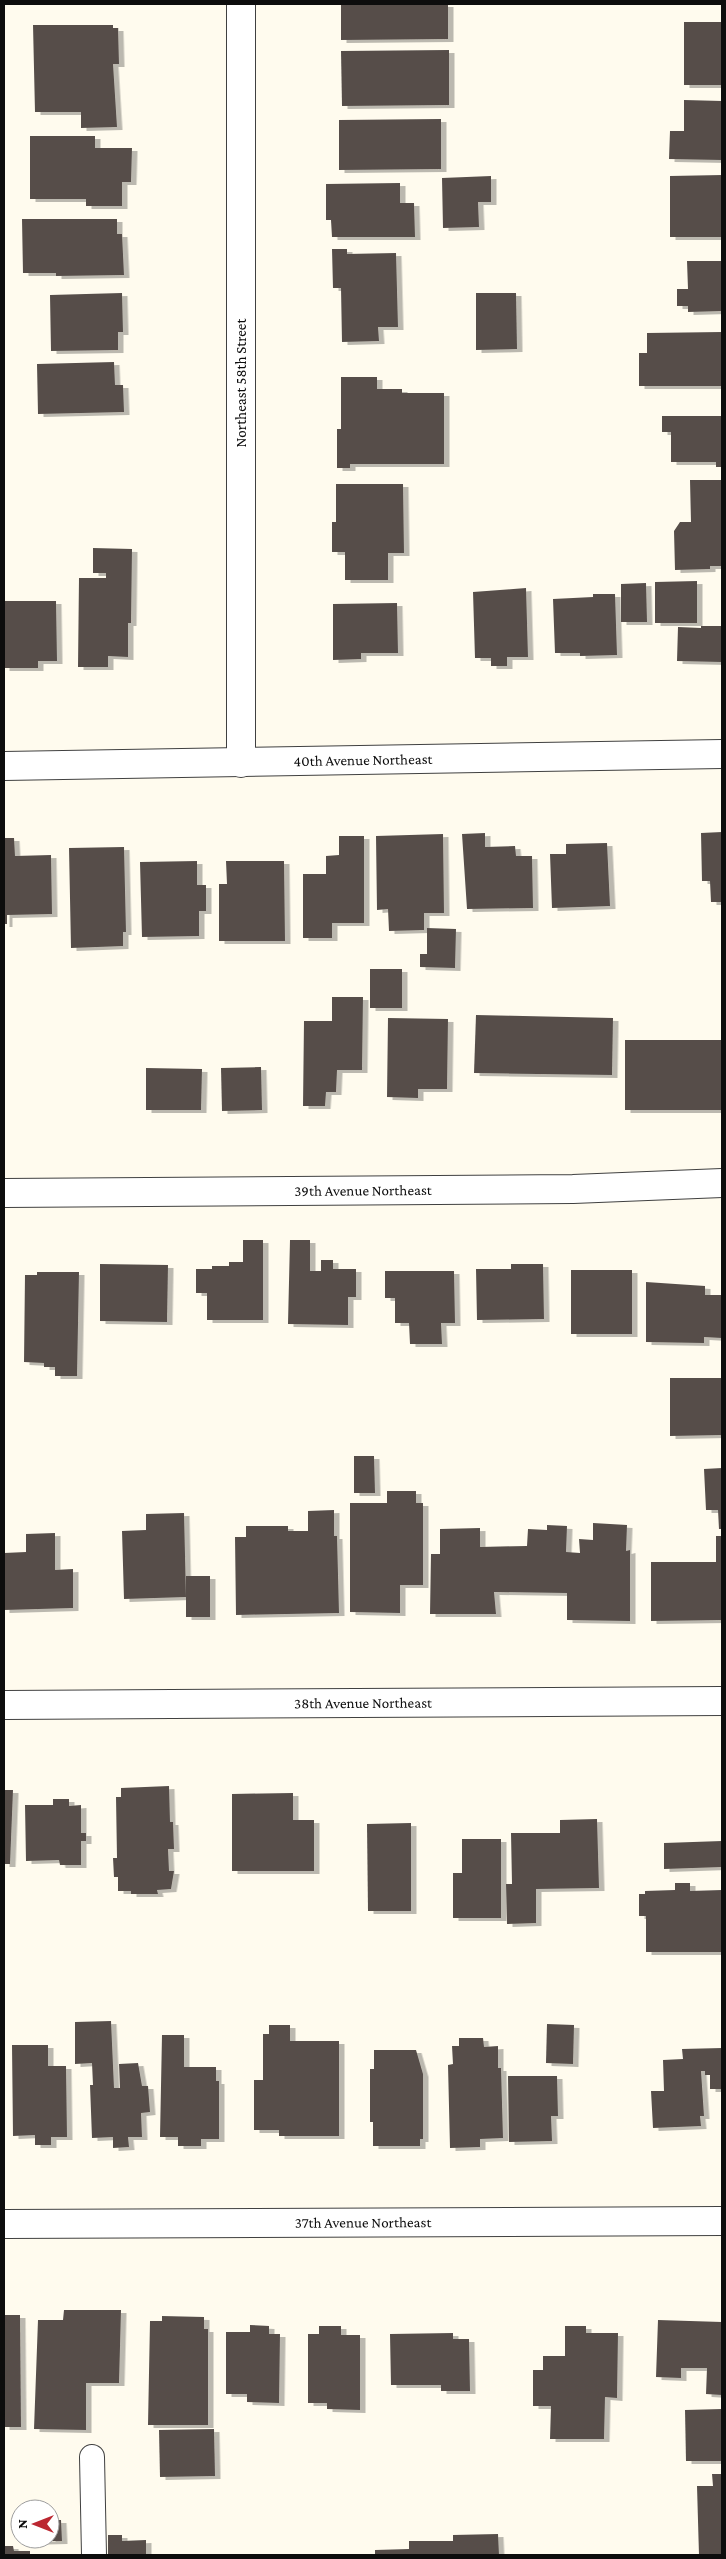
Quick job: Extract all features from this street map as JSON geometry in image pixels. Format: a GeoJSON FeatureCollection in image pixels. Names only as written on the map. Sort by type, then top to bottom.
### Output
{"type":"FeatureCollection","features":[{"type":"Feature","properties":{"kind":"street","name":"Northeast 58th Street"},"geometry":{"type":"LineString","coordinates":[[241,4],[241,763]]}},
{"type":"Feature","properties":{"kind":"street","name":"40th Avenue Northeast"},"geometry":{"type":"LineString","coordinates":[[4,766],[722,754]]}},
{"type":"Feature","properties":{"kind":"street","name":"39th Avenue Northeast"},"geometry":{"type":"LineString","coordinates":[[4,1193],[573,1188],[722,1183]]}},
{"type":"Feature","properties":{"kind":"street","name":"38th Avenue Northeast"},"geometry":{"type":"LineString","coordinates":[[4,1705],[722,1701]]}},
{"type":"Feature","properties":{"kind":"street","name":"37th Avenue Northeast"},"geometry":{"type":"LineString","coordinates":[[4,2224],[722,2221]]}},
{"type":"Feature","properties":{"kind":"lane"},"geometry":{"type":"LineString","coordinates":[[92,2457],[94,2555]]}},
{"type":"Feature","properties":{"kind":"building"},"geometry":{"type":"Polygon","coordinates":[[[341,4],[448,4],[448,39],[341,40],[341,4]]]}},
{"type":"Feature","properties":{"kind":"building"},"geometry":{"type":"Polygon","coordinates":[[[684,22],[722,22],[722,85],[684,85],[684,22]]]}},
{"type":"Feature","properties":{"kind":"building"},"geometry":{"type":"Polygon","coordinates":[[[33,25],[113,25],[113,28],[118,28],[119,64],[113,64],[117,127],[81,128],[81,112],[35,112],[33,25]]]}},
{"type":"Feature","properties":{"kind":"building"},"geometry":{"type":"Polygon","coordinates":[[[449,50],[449,105],[342,106],[341,51],[449,50]]]}},
{"type":"Feature","properties":{"kind":"building"},"geometry":{"type":"Polygon","coordinates":[[[684,100],[722,101],[722,160],[669,159],[670,131],[684,131],[684,100]]]}},
{"type":"Feature","properties":{"kind":"building"},"geometry":{"type":"Polygon","coordinates":[[[441,119],[441,169],[339,170],[339,120],[441,119]]]}},
{"type":"Feature","properties":{"kind":"building"},"geometry":{"type":"Polygon","coordinates":[[[30,136],[95,136],[95,148],[132,148],[131,182],[122,182],[122,206],[86,206],[86,199],[30,199],[30,136]]]}},
{"type":"Feature","properties":{"kind":"building"},"geometry":{"type":"Polygon","coordinates":[[[722,175],[722,237],[670,237],[670,176],[722,175]]]}},
{"type":"Feature","properties":{"kind":"building"},"geometry":{"type":"Polygon","coordinates":[[[491,176],[491,202],[478,202],[479,227],[443,228],[442,178],[491,176]]]}},
{"type":"Feature","properties":{"kind":"building"},"geometry":{"type":"Polygon","coordinates":[[[400,183],[400,203],[414,203],[415,237],[332,237],[331,220],[326,220],[326,184],[400,183]]]}},
{"type":"Feature","properties":{"kind":"building"},"geometry":{"type":"Polygon","coordinates":[[[22,219],[117,219],[117,234],[122,234],[124,275],[56,276],[56,273],[23,273],[22,219]]]}},
{"type":"Feature","properties":{"kind":"building"},"geometry":{"type":"Polygon","coordinates":[[[332,249],[347,249],[347,254],[396,253],[398,327],[378,327],[379,341],[342,342],[341,288],[333,288],[332,249]]]}},
{"type":"Feature","properties":{"kind":"building"},"geometry":{"type":"Polygon","coordinates":[[[687,261],[722,261],[722,311],[688,312],[688,306],[677,306],[677,289],[688,289],[687,261]]]}},
{"type":"Feature","properties":{"kind":"building"},"geometry":{"type":"Polygon","coordinates":[[[122,293],[123,332],[118,332],[118,350],[51,351],[50,295],[122,293]]]}},
{"type":"Feature","properties":{"kind":"building"},"geometry":{"type":"Polygon","coordinates":[[[476,293],[516,293],[517,349],[476,350],[476,293]]]}},
{"type":"Feature","properties":{"kind":"building"},"geometry":{"type":"Polygon","coordinates":[[[722,332],[722,386],[639,386],[639,353],[647,353],[647,333],[722,332]]]}},
{"type":"Feature","properties":{"kind":"building"},"geometry":{"type":"Polygon","coordinates":[[[114,362],[115,385],[123,385],[124,412],[38,414],[37,364],[114,362]]]}},
{"type":"Feature","properties":{"kind":"building"},"geometry":{"type":"Polygon","coordinates":[[[341,377],[377,377],[377,389],[402,389],[402,393],[444,393],[444,464],[350,464],[350,468],[337,468],[337,429],[341,429],[341,377]]]}},
{"type":"Feature","properties":{"kind":"building"},"geometry":{"type":"Polygon","coordinates":[[[662,416],[722,416],[722,467],[716,467],[716,462],[671,462],[671,432],[662,432],[662,416]]]}},
{"type":"Feature","properties":{"kind":"building"},"geometry":{"type":"Polygon","coordinates":[[[690,480],[722,480],[722,566],[710,566],[710,569],[675,570],[674,531],[680,522],[691,522],[690,480]]]}},
{"type":"Feature","properties":{"kind":"building"},"geometry":{"type":"Polygon","coordinates":[[[336,484],[403,484],[404,553],[388,553],[388,580],[345,580],[345,552],[332,552],[332,522],[336,522],[336,484]]]}},
{"type":"Feature","properties":{"kind":"building"},"geometry":{"type":"Polygon","coordinates":[[[93,548],[132,549],[131,623],[128,623],[128,657],[108,656],[108,667],[78,667],[79,578],[106,578],[106,573],[93,573],[93,548]]]}},
{"type":"Feature","properties":{"kind":"building"},"geometry":{"type":"Polygon","coordinates":[[[697,581],[697,623],[655,623],[655,582],[697,581]]]}},
{"type":"Feature","properties":{"kind":"building"},"geometry":{"type":"Polygon","coordinates":[[[646,583],[647,622],[621,622],[621,584],[646,583]]]}},
{"type":"Feature","properties":{"kind":"building"},"geometry":{"type":"Polygon","coordinates":[[[526,588],[528,657],[507,657],[507,666],[491,666],[491,658],[475,658],[473,592],[526,588]]]}},
{"type":"Feature","properties":{"kind":"building"},"geometry":{"type":"Polygon","coordinates":[[[593,594],[615,594],[617,655],[580,656],[580,653],[555,653],[553,599],[593,597],[593,594]]]}},
{"type":"Feature","properties":{"kind":"building"},"geometry":{"type":"Polygon","coordinates":[[[4,601],[56,601],[57,661],[38,661],[38,668],[4,668],[4,601]]]}},
{"type":"Feature","properties":{"kind":"building"},"geometry":{"type":"Polygon","coordinates":[[[397,603],[398,653],[361,653],[361,659],[333,660],[333,604],[397,603]]]}},
{"type":"Feature","properties":{"kind":"building"},"geometry":{"type":"Polygon","coordinates":[[[701,626],[722,626],[722,662],[677,661],[678,627],[701,628],[701,626]]]}},
{"type":"Feature","properties":{"kind":"building"},"geometry":{"type":"Polygon","coordinates":[[[722,832],[722,902],[711,902],[710,881],[702,881],[701,833],[722,832]]]}},
{"type":"Feature","properties":{"kind":"building"},"geometry":{"type":"Polygon","coordinates":[[[485,833],[485,847],[515,846],[516,856],[532,856],[533,908],[467,909],[462,834],[485,833]]]}},
{"type":"Feature","properties":{"kind":"building"},"geometry":{"type":"Polygon","coordinates":[[[443,834],[444,913],[424,913],[424,930],[389,931],[388,909],[377,910],[376,836],[443,834]]]}},
{"type":"Feature","properties":{"kind":"building"},"geometry":{"type":"Polygon","coordinates":[[[339,836],[364,836],[364,923],[332,923],[332,938],[303,938],[303,874],[326,874],[326,856],[339,855],[339,836]]]}},
{"type":"Feature","properties":{"kind":"building"},"geometry":{"type":"Polygon","coordinates":[[[4,838],[14,838],[15,856],[51,855],[52,914],[7,915],[7,924],[4,924],[4,838]]]}},
{"type":"Feature","properties":{"kind":"building"},"geometry":{"type":"Polygon","coordinates":[[[607,843],[610,906],[552,908],[550,854],[566,854],[566,844],[607,843]]]}},
{"type":"Feature","properties":{"kind":"building"},"geometry":{"type":"Polygon","coordinates":[[[124,847],[126,932],[123,932],[123,946],[71,948],[69,848],[124,847]]]}},
{"type":"Feature","properties":{"kind":"building"},"geometry":{"type":"Polygon","coordinates":[[[197,861],[197,885],[206,885],[206,911],[199,911],[199,936],[142,937],[140,862],[197,861]]]}},
{"type":"Feature","properties":{"kind":"building"},"geometry":{"type":"Polygon","coordinates":[[[226,861],[284,861],[285,941],[219,941],[219,884],[227,884],[226,861]]]}},
{"type":"Feature","properties":{"kind":"building"},"geometry":{"type":"Polygon","coordinates":[[[427,928],[456,929],[455,968],[420,967],[420,954],[427,954],[427,928]]]}},
{"type":"Feature","properties":{"kind":"building"},"geometry":{"type":"Polygon","coordinates":[[[370,969],[402,969],[402,1008],[370,1008],[370,969]]]}},
{"type":"Feature","properties":{"kind":"building"},"geometry":{"type":"Polygon","coordinates":[[[332,997],[363,997],[362,1070],[337,1070],[336,1092],[326,1092],[325,1106],[303,1106],[304,1021],[332,1021],[332,997]]]}},
{"type":"Feature","properties":{"kind":"building"},"geometry":{"type":"Polygon","coordinates":[[[476,1015],[613,1018],[612,1075],[474,1073],[476,1015]]]}},
{"type":"Feature","properties":{"kind":"building"},"geometry":{"type":"Polygon","coordinates":[[[388,1018],[448,1019],[447,1089],[418,1089],[418,1098],[387,1097],[388,1018]]]}},
{"type":"Feature","properties":{"kind":"building"},"geometry":{"type":"Polygon","coordinates":[[[625,1040],[722,1040],[722,1110],[625,1110],[625,1040]]]}},
{"type":"Feature","properties":{"kind":"building"},"geometry":{"type":"Polygon","coordinates":[[[261,1067],[262,1110],[222,1111],[221,1068],[261,1067]]]}},
{"type":"Feature","properties":{"kind":"building"},"geometry":{"type":"Polygon","coordinates":[[[146,1068],[202,1069],[201,1110],[146,1110],[146,1068]]]}},
{"type":"Feature","properties":{"kind":"building"},"geometry":{"type":"Polygon","coordinates":[[[243,1240],[263,1240],[263,1320],[207,1320],[207,1293],[196,1293],[196,1269],[212,1269],[212,1266],[229,1266],[229,1262],[243,1262],[243,1240]]]}},
{"type":"Feature","properties":{"kind":"building"},"geometry":{"type":"Polygon","coordinates":[[[290,1240],[310,1240],[310,1271],[321,1271],[321,1260],[333,1260],[333,1269],[356,1269],[356,1297],[348,1297],[348,1325],[288,1324],[290,1240]]]}},
{"type":"Feature","properties":{"kind":"building"},"geometry":{"type":"Polygon","coordinates":[[[100,1264],[168,1265],[167,1322],[100,1321],[100,1264]]]}},
{"type":"Feature","properties":{"kind":"building"},"geometry":{"type":"Polygon","coordinates":[[[511,1264],[543,1264],[544,1319],[477,1320],[476,1269],[511,1269],[511,1264]]]}},
{"type":"Feature","properties":{"kind":"building"},"geometry":{"type":"Polygon","coordinates":[[[571,1270],[632,1270],[632,1334],[571,1334],[571,1270]]]}},
{"type":"Feature","properties":{"kind":"building"},"geometry":{"type":"Polygon","coordinates":[[[385,1271],[454,1271],[455,1323],[441,1323],[442,1344],[410,1344],[409,1323],[395,1323],[395,1298],[385,1298],[385,1271]]]}},
{"type":"Feature","properties":{"kind":"building"},"geometry":{"type":"Polygon","coordinates":[[[37,1272],[79,1272],[77,1376],[55,1376],[55,1367],[44,1367],[44,1363],[24,1362],[25,1275],[37,1275],[37,1272]]]}},
{"type":"Feature","properties":{"kind":"building"},"geometry":{"type":"Polygon","coordinates":[[[646,1282],[705,1286],[705,1295],[722,1295],[722,1338],[704,1337],[704,1343],[646,1342],[646,1282]]]}},
{"type":"Feature","properties":{"kind":"building"},"geometry":{"type":"Polygon","coordinates":[[[670,1378],[722,1378],[722,1435],[670,1436],[670,1378]]]}},
{"type":"Feature","properties":{"kind":"building"},"geometry":{"type":"Polygon","coordinates":[[[354,1456],[374,1456],[375,1493],[354,1493],[354,1456]]]}},
{"type":"Feature","properties":{"kind":"building"},"geometry":{"type":"Polygon","coordinates":[[[722,1468],[722,1529],[719,1529],[718,1510],[706,1510],[704,1469],[722,1468]]]}},
{"type":"Feature","properties":{"kind":"building"},"geometry":{"type":"Polygon","coordinates":[[[387,1491],[416,1491],[416,1503],[423,1503],[423,1585],[400,1585],[400,1613],[350,1612],[350,1503],[387,1503],[387,1491]]]}},
{"type":"Feature","properties":{"kind":"building"},"geometry":{"type":"Polygon","coordinates":[[[334,1510],[334,1536],[337,1536],[339,1613],[236,1615],[235,1537],[246,1537],[246,1526],[288,1526],[288,1531],[308,1531],[308,1511],[334,1510]]]}},
{"type":"Feature","properties":{"kind":"building"},"geometry":{"type":"Polygon","coordinates":[[[184,1513],[186,1597],[124,1599],[122,1531],[146,1530],[146,1514],[184,1513]]]}},
{"type":"Feature","properties":{"kind":"building"},"geometry":{"type":"Polygon","coordinates":[[[593,1523],[627,1525],[626,1551],[630,1550],[630,1621],[567,1620],[567,1593],[494,1592],[496,1614],[430,1614],[431,1554],[440,1554],[440,1529],[480,1528],[480,1547],[527,1546],[528,1529],[547,1530],[547,1525],[567,1526],[566,1552],[580,1553],[579,1539],[593,1540],[593,1523]]]}},
{"type":"Feature","properties":{"kind":"building"},"geometry":{"type":"Polygon","coordinates":[[[55,1533],[55,1570],[73,1569],[73,1608],[4,1610],[4,1553],[26,1552],[26,1534],[55,1533]]]}},
{"type":"Feature","properties":{"kind":"building"},"geometry":{"type":"Polygon","coordinates":[[[716,1536],[722,1536],[722,1620],[651,1621],[651,1562],[716,1562],[716,1536]]]}},
{"type":"Feature","properties":{"kind":"building"},"geometry":{"type":"Polygon","coordinates":[[[186,1576],[210,1576],[210,1617],[186,1617],[186,1576]]]}},
{"type":"Feature","properties":{"kind":"building"},"geometry":{"type":"Polygon","coordinates":[[[169,1786],[170,1822],[173,1822],[174,1849],[168,1849],[169,1871],[174,1871],[171,1889],[157,1890],[158,1894],[131,1894],[131,1891],[118,1891],[118,1877],[114,1877],[113,1858],[117,1858],[116,1797],[121,1797],[121,1788],[169,1786]]]}},
{"type":"Feature","properties":{"kind":"building"},"geometry":{"type":"Polygon","coordinates":[[[4,1790],[13,1790],[10,1864],[4,1864],[4,1790]]]}},
{"type":"Feature","properties":{"kind":"building"},"geometry":{"type":"Polygon","coordinates":[[[293,1793],[293,1820],[314,1820],[314,1871],[232,1871],[232,1794],[293,1793]]]}},
{"type":"Feature","properties":{"kind":"building"},"geometry":{"type":"Polygon","coordinates":[[[53,1799],[69,1799],[69,1806],[81,1805],[81,1833],[86,1833],[86,1841],[81,1841],[81,1865],[60,1865],[59,1860],[26,1861],[25,1805],[53,1805],[53,1799]]]}},
{"type":"Feature","properties":{"kind":"building"},"geometry":{"type":"Polygon","coordinates":[[[597,1819],[599,1888],[536,1889],[536,1923],[507,1924],[506,1884],[512,1884],[511,1833],[560,1833],[560,1820],[597,1819]]]}},
{"type":"Feature","properties":{"kind":"building"},"geometry":{"type":"Polygon","coordinates":[[[411,1823],[411,1911],[368,1911],[367,1824],[411,1823]]]}},
{"type":"Feature","properties":{"kind":"building"},"geometry":{"type":"Polygon","coordinates":[[[462,1839],[501,1839],[501,1918],[453,1918],[453,1873],[462,1873],[462,1839]]]}},
{"type":"Feature","properties":{"kind":"building"},"geometry":{"type":"Polygon","coordinates":[[[722,1841],[722,1867],[664,1869],[664,1843],[722,1841]]]}},
{"type":"Feature","properties":{"kind":"building"},"geometry":{"type":"Polygon","coordinates":[[[675,1883],[690,1883],[690,1891],[722,1890],[722,1952],[646,1952],[646,1916],[639,1916],[639,1894],[645,1894],[645,1891],[675,1890],[675,1883]]]}},
{"type":"Feature","properties":{"kind":"building"},"geometry":{"type":"Polygon","coordinates":[[[111,2021],[114,2088],[120,2088],[119,2064],[138,2063],[142,2086],[148,2086],[150,2112],[141,2113],[142,2137],[128,2137],[129,2147],[113,2148],[113,2137],[92,2138],[90,2085],[93,2085],[92,2063],[75,2064],[75,2022],[111,2021]]]}},
{"type":"Feature","properties":{"kind":"building"},"geometry":{"type":"Polygon","coordinates":[[[547,2024],[574,2025],[573,2064],[546,2063],[547,2024]]]}},
{"type":"Feature","properties":{"kind":"building"},"geometry":{"type":"Polygon","coordinates":[[[269,2025],[290,2025],[290,2041],[339,2041],[339,2136],[279,2136],[279,2130],[254,2130],[254,2080],[263,2080],[263,2034],[269,2034],[269,2025]]]}},
{"type":"Feature","properties":{"kind":"building"},"geometry":{"type":"Polygon","coordinates":[[[162,2035],[184,2035],[184,2067],[216,2067],[216,2081],[219,2081],[219,2139],[201,2139],[201,2146],[178,2146],[178,2137],[160,2137],[162,2035]]]}},
{"type":"Feature","properties":{"kind":"building"},"geometry":{"type":"Polygon","coordinates":[[[459,2038],[483,2038],[484,2047],[498,2046],[498,2068],[501,2068],[503,2138],[480,2139],[480,2147],[450,2148],[448,2065],[453,2064],[452,2046],[459,2046],[459,2038]]]}},
{"type":"Feature","properties":{"kind":"building"},"geometry":{"type":"Polygon","coordinates":[[[12,2045],[48,2045],[48,2066],[66,2066],[67,2137],[51,2137],[51,2145],[35,2145],[35,2135],[13,2136],[12,2045]]]}},
{"type":"Feature","properties":{"kind":"building"},"geometry":{"type":"Polygon","coordinates":[[[722,2048],[722,2089],[710,2089],[710,2075],[705,2075],[705,2071],[701,2071],[704,2116],[700,2116],[701,2126],[653,2128],[651,2091],[664,2091],[663,2060],[683,2059],[682,2049],[722,2048]]]}},
{"type":"Feature","properties":{"kind":"building"},"geometry":{"type":"Polygon","coordinates":[[[374,2050],[416,2050],[423,2074],[423,2139],[420,2139],[420,2146],[373,2146],[373,2122],[370,2122],[370,2069],[374,2069],[374,2050]]]}},
{"type":"Feature","properties":{"kind":"building"},"geometry":{"type":"Polygon","coordinates":[[[508,2076],[557,2076],[558,2116],[551,2116],[552,2141],[509,2142],[508,2076]]]}},
{"type":"Feature","properties":{"kind":"building"},"geometry":{"type":"Polygon","coordinates":[[[64,2310],[121,2310],[119,2383],[86,2383],[86,2430],[34,2429],[38,2320],[63,2320],[64,2310]]]}},
{"type":"Feature","properties":{"kind":"building"},"geometry":{"type":"Polygon","coordinates":[[[4,2315],[20,2315],[21,2427],[4,2427],[4,2315]]]}},
{"type":"Feature","properties":{"kind":"building"},"geometry":{"type":"Polygon","coordinates":[[[162,2316],[204,2317],[204,2329],[208,2329],[208,2425],[148,2425],[150,2321],[162,2321],[162,2316]]]}},
{"type":"Feature","properties":{"kind":"building"},"geometry":{"type":"Polygon","coordinates":[[[658,2320],[722,2322],[722,2395],[706,2394],[707,2368],[681,2368],[681,2378],[656,2377],[658,2320]]]}},
{"type":"Feature","properties":{"kind":"building"},"geometry":{"type":"Polygon","coordinates":[[[250,2325],[269,2326],[269,2334],[280,2334],[279,2403],[247,2402],[247,2394],[226,2394],[226,2332],[250,2332],[250,2325]]]}},
{"type":"Feature","properties":{"kind":"building"},"geometry":{"type":"Polygon","coordinates":[[[319,2326],[341,2326],[341,2335],[360,2335],[360,2410],[327,2409],[327,2403],[308,2403],[308,2334],[319,2334],[319,2326]]]}},
{"type":"Feature","properties":{"kind":"building"},"geometry":{"type":"Polygon","coordinates":[[[565,2326],[586,2326],[586,2333],[618,2333],[617,2398],[605,2397],[604,2439],[550,2439],[551,2406],[533,2406],[533,2370],[543,2370],[543,2356],[565,2356],[565,2326]]]}},
{"type":"Feature","properties":{"kind":"building"},"geometry":{"type":"Polygon","coordinates":[[[453,2333],[453,2339],[469,2339],[470,2391],[441,2391],[441,2385],[391,2385],[390,2334],[453,2333]]]}},
{"type":"Feature","properties":{"kind":"building"},"geometry":{"type":"Polygon","coordinates":[[[722,2409],[722,2461],[686,2461],[685,2410],[722,2409]]]}},
{"type":"Feature","properties":{"kind":"building"},"geometry":{"type":"Polygon","coordinates":[[[214,2429],[215,2476],[160,2477],[159,2430],[214,2429]]]}},
{"type":"Feature","properties":{"kind":"building"},"geometry":{"type":"Polygon","coordinates":[[[712,2474],[722,2474],[722,2554],[699,2555],[697,2486],[713,2486],[712,2474]]]}},
{"type":"Feature","properties":{"kind":"building"},"geometry":{"type":"Polygon","coordinates":[[[60,2520],[61,2520],[62,2541],[60,2541],[60,2520]]]}},
{"type":"Feature","properties":{"kind":"building"},"geometry":{"type":"Polygon","coordinates":[[[498,2534],[499,2555],[375,2555],[375,2550],[409,2549],[409,2541],[453,2541],[453,2535],[498,2534]]]}},
{"type":"Feature","properties":{"kind":"building"},"geometry":{"type":"Polygon","coordinates":[[[108,2535],[122,2535],[122,2541],[146,2540],[146,2555],[108,2555],[108,2535]]]}},
{"type":"Feature","properties":{"kind":"building"},"geometry":{"type":"Polygon","coordinates":[[[4,2546],[10,2546],[10,2549],[14,2549],[14,2551],[30,2551],[30,2555],[4,2555],[4,2546]]]}}]}
